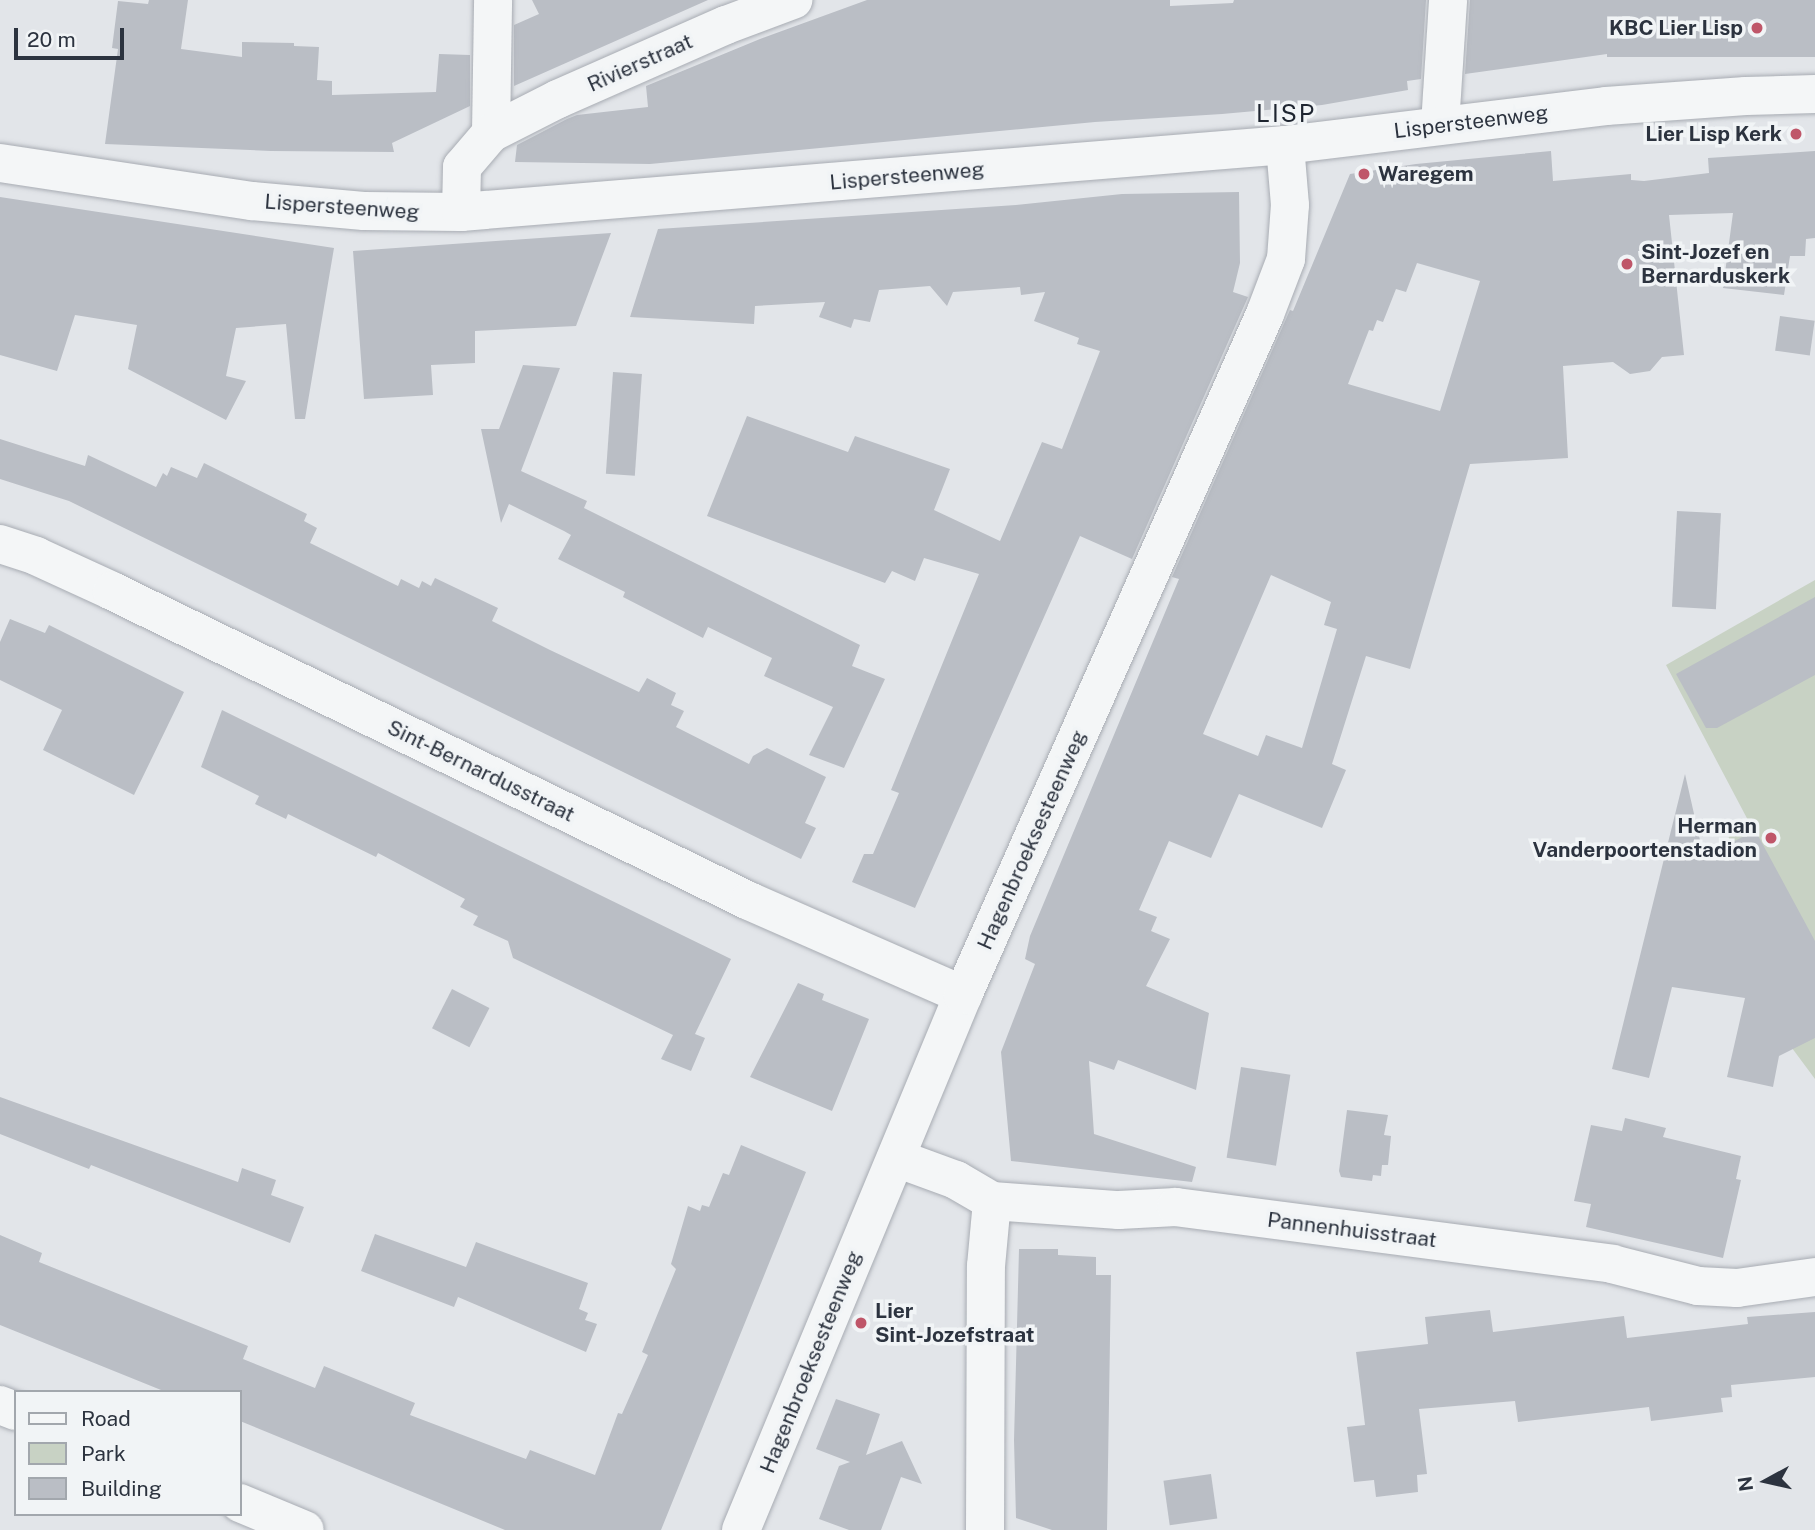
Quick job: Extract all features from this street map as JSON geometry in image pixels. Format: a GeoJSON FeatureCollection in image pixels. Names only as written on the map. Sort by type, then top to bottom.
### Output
{"type":"FeatureCollection","features":[{"type":"Feature","properties":{"kind":"street"},"geometry":{"type":"LineString","coordinates":[[491,133],[493,0]]}},
{"type":"Feature","properties":{"kind":"street","name":"Rivierstraat"},"geometry":{"type":"LineString","coordinates":[[461,212],[462,167],[491,133],[558,99],[726,25],[793,0]]}},
{"type":"Feature","properties":{"kind":"street"},"geometry":{"type":"LineString","coordinates":[[1440,125],[1448,0]]}},
{"type":"Feature","properties":{"kind":"street","name":"Lispersteenweg"},"geometry":{"type":"LineString","coordinates":[[0,163],[252,201],[364,211],[461,212],[1285,145],[1619,105],[1815,94]]}},
{"type":"Feature","properties":{"kind":"street","name":"Hagenbroeksesteenweg"},"geometry":{"type":"LineString","coordinates":[[741,1530],[963,995],[1269,303],[1286,259],[1290,205],[1285,145]]}},
{"type":"Feature","properties":{"kind":"street","name":"Sint-Bernardusstraat"},"geometry":{"type":"LineString","coordinates":[[0,544],[36,556],[125,597],[749,901],[963,995]]}},
{"type":"Feature","properties":{"kind":"street","name":"Pannenhuisstraat"},"geometry":{"type":"LineString","coordinates":[[895,1158],[956,1180],[992,1201],[1119,1210],[1176,1207],[1612,1264],[1698,1286],[1737,1288],[1815,1277]]}},
{"type":"Feature","properties":{"kind":"street"},"geometry":{"type":"LineString","coordinates":[[985,1530],[986,1266],[992,1201]]}},
{"type":"Feature","properties":{"kind":"street"},"geometry":{"type":"LineString","coordinates":[[242,1504],[305,1530]]}},
{"type":"Feature","properties":{"kind":"green space","name":"Herman Vanderpoortenstadion"},"geometry":{"type":"Polygon","coordinates":[[[1815,580],[1815,1079],[1754,997],[1723,916],[1704,852],[1750,824],[1666,665],[1815,580]]]}},
{"type":"Feature","properties":{"kind":"building"},"geometry":{"type":"Polygon","coordinates":[[[149,0],[188,0],[181,49],[242,57],[242,42],[294,43],[294,46],[319,47],[317,80],[332,81],[332,95],[436,92],[439,54],[470,55],[470,106],[392,143],[394,152],[271,151],[105,144],[118,49],[112,48],[118,1],[148,4],[149,0]]]}},
{"type":"Feature","properties":{"kind":"building"},"geometry":{"type":"Polygon","coordinates":[[[532,0],[708,0],[514,86],[514,25],[539,14],[532,0]]]}},
{"type":"Feature","properties":{"kind":"building"},"geometry":{"type":"Polygon","coordinates":[[[867,0],[1170,0],[1170,6],[1233,3],[1234,0],[1426,0],[1421,79],[1407,81],[1408,90],[1322,105],[1095,122],[650,164],[515,162],[517,145],[567,119],[577,115],[648,107],[646,86],[760,39],[867,0]]]}},
{"type":"Feature","properties":{"kind":"building"},"geometry":{"type":"Polygon","coordinates":[[[1470,0],[1815,0],[1815,57],[1607,57],[1607,54],[1465,74],[1470,0]]]}},
{"type":"Feature","properties":{"kind":"building"},"geometry":{"type":"Polygon","coordinates":[[[1551,151],[1553,181],[1631,174],[1631,180],[1644,181],[1709,173],[1708,158],[1815,151],[1815,238],[1806,239],[1805,256],[1790,256],[1784,295],[1723,288],[1733,213],[1669,215],[1684,355],[1662,357],[1650,371],[1630,374],[1613,362],[1563,366],[1568,458],[1470,464],[1410,669],[1366,656],[1332,764],[1346,770],[1322,828],[1239,794],[1211,858],[1169,841],[1139,910],[1157,917],[1151,931],[1170,939],[1146,986],[1209,1013],[1196,1090],[1118,1060],[1114,1070],[1089,1061],[1094,1134],[1196,1167],[1192,1182],[1011,1161],[1001,1052],[1035,964],[1025,959],[1030,936],[1179,579],[1172,577],[1290,310],[1293,311],[1350,174],[1416,164],[1551,151]],[[1417,263],[1406,292],[1396,289],[1383,322],[1377,320],[1373,331],[1369,330],[1348,384],[1440,411],[1480,281],[1417,263]],[[1271,575],[1203,734],[1258,756],[1266,735],[1302,748],[1337,629],[1324,625],[1331,602],[1271,575]]]}},
{"type":"Feature","properties":{"kind":"building"},"geometry":{"type":"Polygon","coordinates":[[[1239,192],[1240,263],[1233,292],[1248,297],[1132,559],[1080,536],[915,908],[852,882],[864,854],[873,854],[899,793],[891,790],[979,574],[924,558],[915,581],[892,571],[885,583],[707,516],[747,416],[848,452],[855,436],[950,469],[934,510],[1000,541],[1042,442],[1062,449],[1100,351],[1077,344],[1079,338],[1034,321],[1045,292],[1021,295],[1020,287],[953,292],[947,306],[930,286],[879,290],[870,322],[854,319],[851,328],[819,317],[825,302],[755,306],[754,324],[630,317],[658,229],[1016,205],[1122,194],[1239,192]]]}},
{"type":"Feature","properties":{"kind":"building"},"geometry":{"type":"Polygon","coordinates":[[[0,197],[334,248],[305,419],[295,419],[286,324],[236,328],[226,376],[246,381],[226,420],[128,369],[137,325],[75,315],[57,371],[0,355],[0,197]]]}},
{"type":"Feature","properties":{"kind":"building"},"geometry":{"type":"Polygon","coordinates":[[[611,233],[576,326],[475,331],[475,363],[431,365],[433,395],[364,399],[353,251],[611,233]]]}},
{"type":"Feature","properties":{"kind":"building"},"geometry":{"type":"Polygon","coordinates":[[[1780,316],[1815,321],[1810,356],[1775,351],[1780,316]]]}},
{"type":"Feature","properties":{"kind":"building"},"geometry":{"type":"Polygon","coordinates":[[[523,365],[560,368],[521,471],[587,501],[584,508],[860,645],[852,666],[885,679],[844,768],[809,755],[833,707],[764,676],[772,658],[708,627],[703,638],[623,597],[625,592],[558,559],[571,535],[564,531],[509,504],[501,523],[481,429],[499,429],[523,365]]]}},
{"type":"Feature","properties":{"kind":"building"},"geometry":{"type":"Polygon","coordinates":[[[613,372],[642,374],[635,476],[606,474],[613,372]]]}},
{"type":"Feature","properties":{"kind":"building"},"geometry":{"type":"Polygon","coordinates":[[[0,439],[85,466],[88,455],[156,487],[163,473],[167,476],[171,467],[197,478],[204,463],[307,514],[304,521],[317,528],[310,543],[398,586],[401,579],[419,588],[422,581],[431,586],[435,578],[498,608],[492,621],[550,650],[639,692],[647,678],[676,693],[671,705],[684,711],[676,727],[749,764],[753,756],[767,748],[826,777],[805,823],[816,828],[801,859],[69,501],[0,479],[0,439]]]}},
{"type":"Feature","properties":{"kind":"building"},"geometry":{"type":"Polygon","coordinates":[[[1677,511],[1721,513],[1716,609],[1672,607],[1677,511]]]}},
{"type":"Feature","properties":{"kind":"building"},"geometry":{"type":"Polygon","coordinates":[[[1815,597],[1815,675],[1717,728],[1706,728],[1676,674],[1815,597]]]}},
{"type":"Feature","properties":{"kind":"building"},"geometry":{"type":"Polygon","coordinates":[[[10,619],[45,633],[49,625],[184,692],[134,795],[43,750],[62,710],[0,680],[0,642],[10,619]]]}},
{"type":"Feature","properties":{"kind":"building"},"geometry":{"type":"Polygon","coordinates":[[[222,710],[731,959],[695,1034],[705,1038],[691,1071],[661,1059],[673,1035],[513,958],[508,941],[473,925],[478,916],[460,907],[465,899],[378,853],[376,857],[288,814],[286,819],[255,804],[259,796],[201,767],[222,710]]]}},
{"type":"Feature","properties":{"kind":"building"},"geometry":{"type":"Polygon","coordinates":[[[1685,774],[1704,858],[1755,830],[1815,941],[1815,1038],[1779,1056],[1773,1087],[1727,1077],[1745,998],[1672,987],[1649,1078],[1612,1069],[1685,774]]]}},
{"type":"Feature","properties":{"kind":"building"},"geometry":{"type":"Polygon","coordinates":[[[798,983],[824,994],[822,1000],[869,1019],[832,1111],[750,1077],[798,983]]]}},
{"type":"Feature","properties":{"kind":"building"},"geometry":{"type":"Polygon","coordinates":[[[452,989],[489,1008],[469,1047],[432,1028],[452,989]]]}},
{"type":"Feature","properties":{"kind":"building"},"geometry":{"type":"Polygon","coordinates":[[[1241,1067],[1290,1075],[1276,1166],[1227,1158],[1241,1067]]]}},
{"type":"Feature","properties":{"kind":"building"},"geometry":{"type":"Polygon","coordinates":[[[0,1097],[238,1182],[242,1168],[276,1180],[271,1195],[304,1207],[290,1243],[91,1165],[89,1169],[0,1134],[0,1097]]]}},
{"type":"Feature","properties":{"kind":"building"},"geometry":{"type":"Polygon","coordinates":[[[1347,1110],[1388,1115],[1384,1135],[1391,1136],[1388,1165],[1382,1165],[1381,1176],[1373,1175],[1372,1181],[1341,1177],[1339,1171],[1347,1110]]]}},
{"type":"Feature","properties":{"kind":"building"},"geometry":{"type":"Polygon","coordinates":[[[1625,1118],[1666,1128],[1663,1137],[1741,1156],[1736,1179],[1741,1180],[1723,1258],[1586,1227],[1591,1204],[1574,1201],[1591,1125],[1622,1131],[1625,1118]]]}},
{"type":"Feature","properties":{"kind":"building"},"geometry":{"type":"Polygon","coordinates":[[[741,1145],[806,1172],[661,1530],[505,1530],[242,1422],[242,1390],[161,1390],[0,1325],[0,1235],[42,1253],[39,1262],[248,1346],[243,1359],[315,1388],[324,1366],[415,1403],[410,1415],[526,1459],[530,1450],[595,1475],[618,1413],[622,1414],[648,1355],[642,1352],[676,1269],[671,1264],[688,1206],[700,1211],[702,1205],[709,1207],[723,1173],[729,1175],[741,1145]]]}},
{"type":"Feature","properties":{"kind":"building"},"geometry":{"type":"Polygon","coordinates":[[[375,1234],[466,1267],[476,1242],[588,1283],[579,1309],[588,1313],[585,1320],[597,1324],[586,1352],[458,1297],[454,1307],[361,1271],[375,1234]]]}},
{"type":"Feature","properties":{"kind":"building"},"geometry":{"type":"Polygon","coordinates":[[[1019,1249],[1058,1249],[1058,1255],[1096,1257],[1096,1275],[1111,1275],[1107,1530],[1052,1530],[1016,1518],[1014,1440],[1019,1249]]]}},
{"type":"Feature","properties":{"kind":"building"},"geometry":{"type":"Polygon","coordinates":[[[1490,1310],[1493,1332],[1624,1316],[1627,1338],[1748,1324],[1747,1317],[1815,1312],[1815,1377],[1731,1385],[1732,1397],[1721,1398],[1723,1412],[1651,1421],[1649,1407],[1518,1422],[1515,1401],[1419,1409],[1427,1474],[1417,1475],[1418,1492],[1376,1497],[1374,1480],[1354,1482],[1347,1427],[1365,1425],[1356,1352],[1428,1344],[1425,1317],[1490,1310]]]}},
{"type":"Feature","properties":{"kind":"building"},"geometry":{"type":"Polygon","coordinates":[[[836,1399],[880,1414],[866,1455],[902,1441],[922,1484],[901,1477],[881,1530],[849,1530],[819,1519],[839,1466],[850,1462],[816,1449],[836,1399]]]}},
{"type":"Feature","properties":{"kind":"building"},"geometry":{"type":"Polygon","coordinates":[[[1211,1474],[1217,1519],[1170,1525],[1163,1481],[1211,1474]]]}},
{"type":"Feature","properties":{"kind":"place","name":"KBC Lier Lisp"},"geometry":{"type":"Point","coordinates":[1757,28]}},
{"type":"Feature","properties":{"kind":"place","name":"Lier Lisp Kerk"},"geometry":{"type":"Point","coordinates":[1796,134]}},
{"type":"Feature","properties":{"kind":"place","name":"Waregem"},"geometry":{"type":"Point","coordinates":[1364,174]}},
{"type":"Feature","properties":{"kind":"place","name":"Sint-Jozef en Bernarduskerk"},"geometry":{"type":"Point","coordinates":[1627,264]}},
{"type":"Feature","properties":{"kind":"place","name":"Herman Vanderpoortenstadion"},"geometry":{"type":"Point","coordinates":[1771,838]}},
{"type":"Feature","properties":{"kind":"place","name":"Lier Sint-Jozefstraat"},"geometry":{"type":"Point","coordinates":[861,1323]}},
{"type":"Feature","properties":{"kind":"district","name":"LISP"},"geometry":{"type":"Point","coordinates":[1286,114]}}]}
